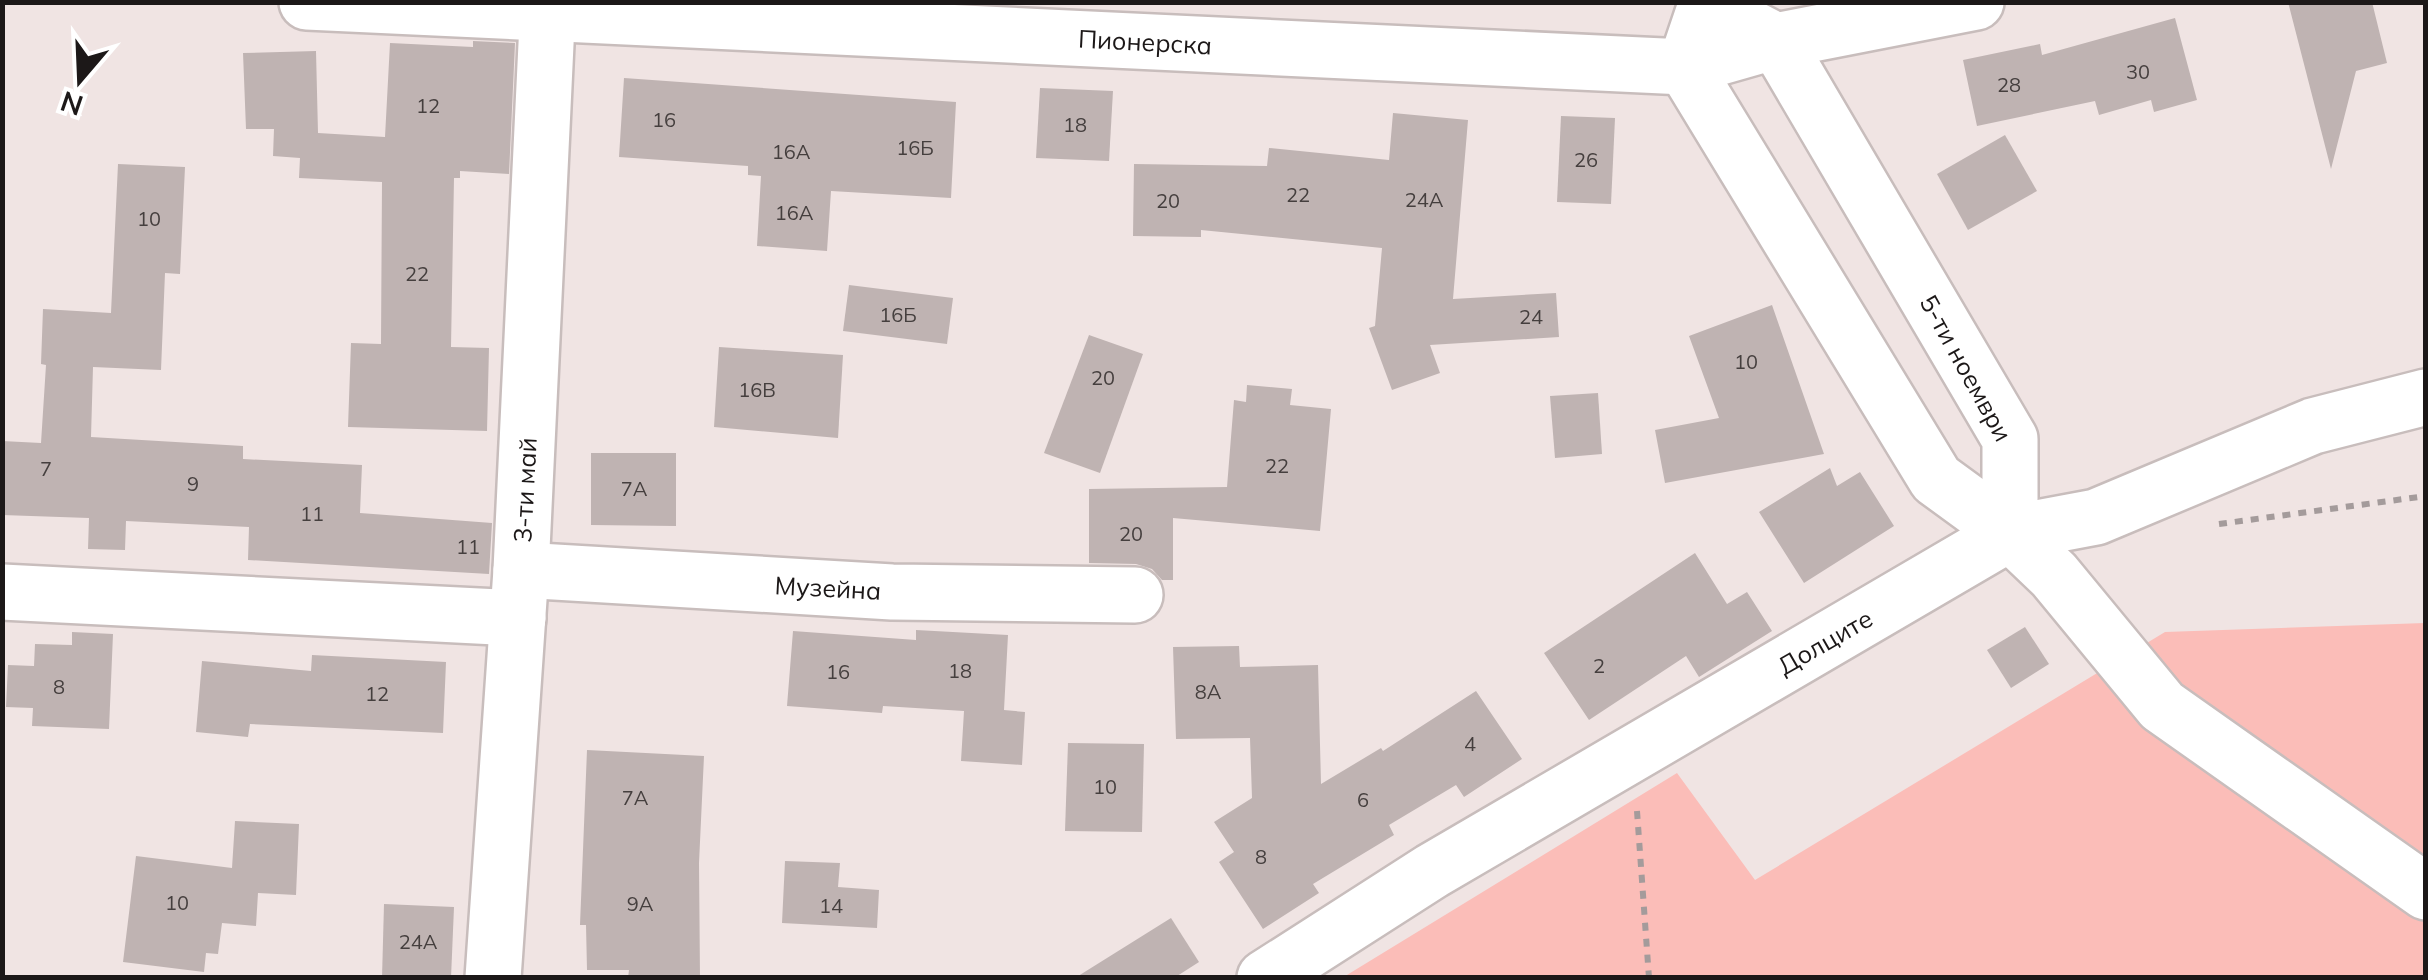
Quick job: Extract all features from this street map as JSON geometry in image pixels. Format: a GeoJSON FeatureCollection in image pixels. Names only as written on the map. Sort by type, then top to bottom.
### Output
{"type":"FeatureCollection","features":[{"type":"Feature","properties":{"kind":"street","name":"Пионерска"},"geometry":{"type":"LineString","coordinates":[[307,2],[548,9],[1685,67],[1776,41],[1976,2]]}},
{"type":"Feature","properties":{"kind":"street"},"geometry":{"type":"LineString","coordinates":[[1776,41],[1706,3],[1685,67],[1936,479],[2010,533],[2054,576],[2162,706],[2426,892]]}},
{"type":"Feature","properties":{"kind":"street","name":"3-ти май"},"geometry":{"type":"LineString","coordinates":[[493,978],[520,594],[548,9]]}},
{"type":"Feature","properties":{"kind":"street","name":"5-ти ноември"},"geometry":{"type":"LineString","coordinates":[[1776,41],[2010,439],[2010,533]]}},
{"type":"Feature","properties":{"kind":"street","name":"Долците"},"geometry":{"type":"LineString","coordinates":[[1265,978],[1432,872],[2010,533],[2096,517],[2313,426],[2426,397]]}},
{"type":"Feature","properties":{"kind":"street","name":"Музейна"},"geometry":{"type":"LineString","coordinates":[[2,592],[1135,595]]}},
{"type":"Feature","properties":{"kind":"path"},"geometry":{"type":"LineString","coordinates":[[1632,755],[1649,978]]}},
{"type":"Feature","properties":{"kind":"shaded area"},"geometry":{"type":"Polygon","coordinates":[[[2425,623],[2425,977],[1342,978],[1677,773],[1755,880],[2165,632],[2425,623]]]}},
{"type":"Feature","properties":{"kind":"building"},"geometry":{"type":"Polygon","coordinates":[[[2288,2],[2372,2],[2387,63],[2356,71],[2331,169],[2288,2]]]}},
{"type":"Feature","properties":{"kind":"building"},"geometry":{"type":"Polygon","coordinates":[[[2175,18],[2197,100],[2154,112],[2151,100],[2099,115],[2095,101],[1977,126],[1963,60],[2040,44],[2042,55],[2175,18]]]}},
{"type":"Feature","properties":{"kind":"building"},"geometry":{"type":"Polygon","coordinates":[[[473,41],[515,43],[509,174],[460,171],[460,178],[454,178],[451,347],[489,348],[487,431],[348,427],[351,343],[381,344],[382,182],[299,178],[300,158],[273,156],[274,129],[246,129],[243,53],[316,51],[318,133],[385,137],[390,43],[473,47],[473,41]]]}},
{"type":"Feature","properties":{"kind":"building"},"geometry":{"type":"Polygon","coordinates":[[[624,78],[956,102],[951,198],[831,191],[827,251],[757,246],[761,176],[748,175],[748,166],[619,157],[624,78]]]}},
{"type":"Feature","properties":{"kind":"building"},"geometry":{"type":"Polygon","coordinates":[[[1040,88],[1113,91],[1109,161],[1036,158],[1040,88]]]}},
{"type":"Feature","properties":{"kind":"building"},"geometry":{"type":"Polygon","coordinates":[[[1393,113],[1468,120],[1453,299],[1556,293],[1559,337],[1430,345],[1440,373],[1392,390],[1369,328],[1375,326],[1382,248],[1201,230],[1201,237],[1133,236],[1134,164],[1267,166],[1269,148],[1389,160],[1393,113]]]}},
{"type":"Feature","properties":{"kind":"building"},"geometry":{"type":"Polygon","coordinates":[[[1561,116],[1615,118],[1611,204],[1557,202],[1561,116]]]}},
{"type":"Feature","properties":{"kind":"building"},"geometry":{"type":"Polygon","coordinates":[[[2005,135],[2037,191],[1968,230],[1937,174],[2005,135]]]}},
{"type":"Feature","properties":{"kind":"building"},"geometry":{"type":"Polygon","coordinates":[[[118,164],[185,167],[180,274],[165,273],[161,370],[93,367],[91,437],[243,446],[243,459],[362,465],[360,513],[492,523],[489,574],[248,560],[249,527],[126,521],[125,550],[88,549],[89,518],[2,515],[2,441],[41,443],[46,365],[41,364],[43,309],[111,313],[118,164]]]}},
{"type":"Feature","properties":{"kind":"building"},"geometry":{"type":"Polygon","coordinates":[[[849,285],[953,298],[947,344],[843,331],[849,285]]]}},
{"type":"Feature","properties":{"kind":"building"},"geometry":{"type":"Polygon","coordinates":[[[1772,305],[1824,454],[1665,483],[1655,430],[1719,418],[1689,336],[1772,305]]]}},
{"type":"Feature","properties":{"kind":"building"},"geometry":{"type":"Polygon","coordinates":[[[1089,335],[1143,354],[1100,473],[1044,453],[1089,335]]]}},
{"type":"Feature","properties":{"kind":"building"},"geometry":{"type":"Polygon","coordinates":[[[719,347],[843,355],[838,438],[714,427],[719,347]]]}},
{"type":"Feature","properties":{"kind":"building"},"geometry":{"type":"Polygon","coordinates":[[[1247,385],[1292,389],[1290,405],[1331,409],[1320,531],[1173,518],[1173,580],[1162,580],[1152,569],[1136,564],[1089,563],[1089,489],[1227,487],[1234,400],[1246,402],[1247,385]]]}},
{"type":"Feature","properties":{"kind":"building"},"geometry":{"type":"Polygon","coordinates":[[[1598,393],[1602,454],[1555,458],[1550,396],[1598,393]]]}},
{"type":"Feature","properties":{"kind":"building"},"geometry":{"type":"Polygon","coordinates":[[[591,453],[676,453],[676,526],[591,525],[591,453]]]}},
{"type":"Feature","properties":{"kind":"building"},"geometry":{"type":"Polygon","coordinates":[[[1830,468],[1837,486],[1860,472],[1894,526],[1804,583],[1759,512],[1830,468]]]}},
{"type":"Feature","properties":{"kind":"building"},"geometry":{"type":"Polygon","coordinates":[[[1695,553],[1727,604],[1747,592],[1772,631],[1699,677],[1686,656],[1589,720],[1544,653],[1695,553]]]}},
{"type":"Feature","properties":{"kind":"building"},"geometry":{"type":"Polygon","coordinates":[[[2025,627],[2049,664],[2011,688],[1987,650],[2025,627]]]}},
{"type":"Feature","properties":{"kind":"building"},"geometry":{"type":"Polygon","coordinates":[[[916,630],[1008,635],[1004,710],[1025,712],[1022,765],[961,761],[964,711],[883,706],[882,713],[787,706],[793,631],[916,640],[916,630]]]}},
{"type":"Feature","properties":{"kind":"building"},"geometry":{"type":"Polygon","coordinates":[[[72,632],[113,634],[109,729],[32,726],[33,708],[6,707],[8,665],[34,666],[35,644],[72,645],[72,632]]]}},
{"type":"Feature","properties":{"kind":"building"},"geometry":{"type":"Polygon","coordinates":[[[1239,646],[1240,667],[1318,665],[1321,784],[1381,748],[1383,751],[1476,691],[1522,759],[1464,797],[1456,785],[1389,825],[1394,835],[1313,884],[1319,893],[1263,929],[1219,862],[1234,852],[1214,822],[1252,798],[1250,738],[1176,739],[1173,647],[1239,646]]]}},
{"type":"Feature","properties":{"kind":"building"},"geometry":{"type":"Polygon","coordinates":[[[312,655],[446,662],[443,733],[250,724],[248,737],[196,732],[202,661],[311,671],[312,655]]]}},
{"type":"Feature","properties":{"kind":"building"},"geometry":{"type":"Polygon","coordinates":[[[1068,743],[1144,744],[1142,832],[1065,831],[1068,743]]]}},
{"type":"Feature","properties":{"kind":"building"},"geometry":{"type":"Polygon","coordinates":[[[587,750],[704,756],[699,863],[700,978],[628,978],[629,970],[587,970],[586,925],[580,925],[587,750]]]}},
{"type":"Feature","properties":{"kind":"building"},"geometry":{"type":"Polygon","coordinates":[[[235,821],[299,824],[296,895],[258,893],[256,926],[222,923],[218,954],[206,953],[204,972],[123,962],[136,856],[232,868],[235,821]]]}},
{"type":"Feature","properties":{"kind":"building"},"geometry":{"type":"Polygon","coordinates":[[[785,861],[840,863],[838,887],[879,890],[877,928],[782,923],[785,861]]]}},
{"type":"Feature","properties":{"kind":"building"},"geometry":{"type":"Polygon","coordinates":[[[384,904],[454,907],[451,978],[382,978],[384,904]]]}},
{"type":"Feature","properties":{"kind":"building"},"geometry":{"type":"Polygon","coordinates":[[[1171,918],[1199,962],[1174,978],[1075,978],[1171,918]]]}}]}
